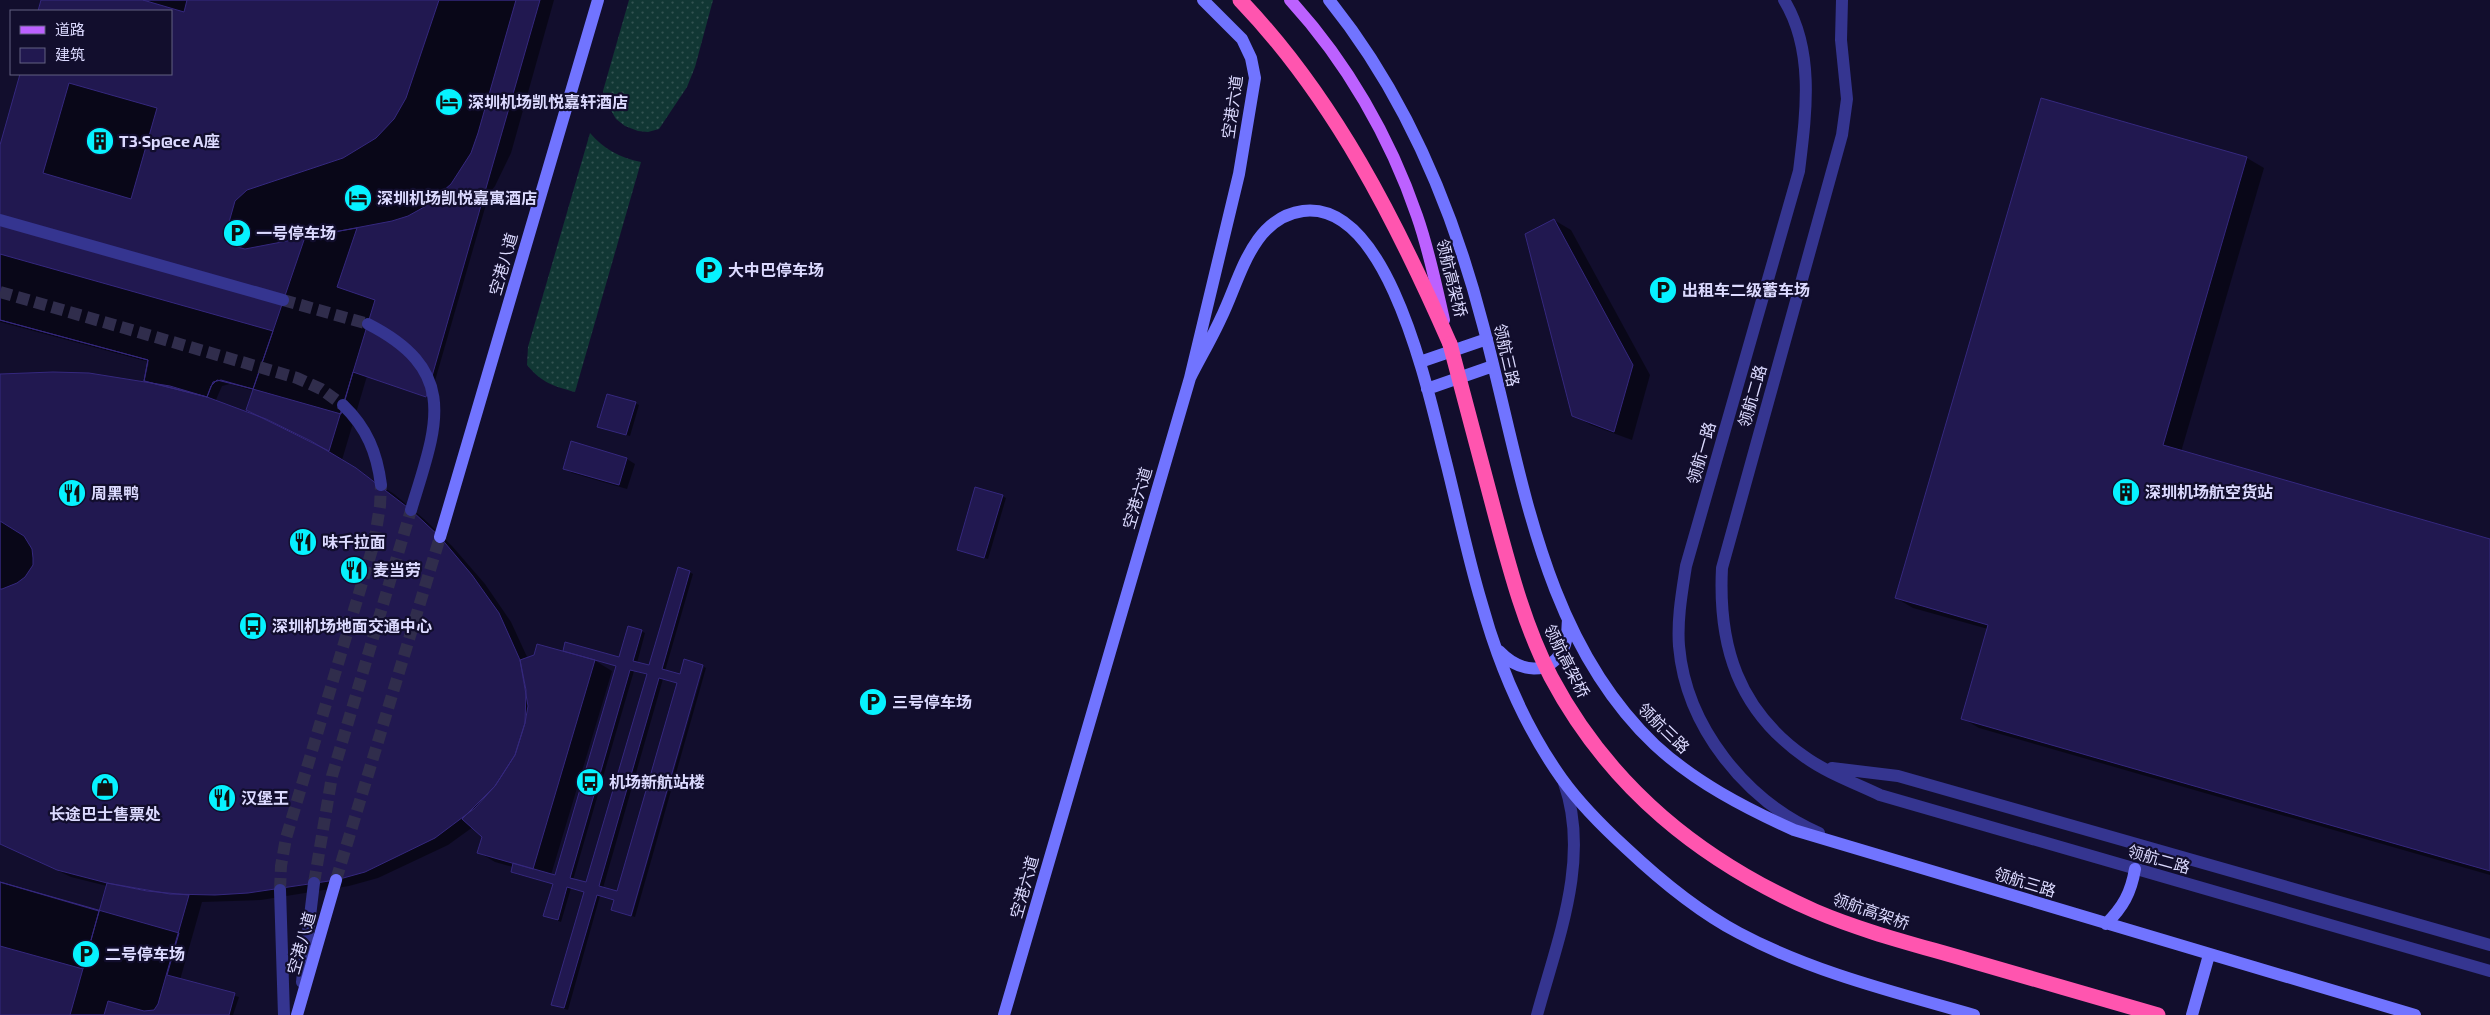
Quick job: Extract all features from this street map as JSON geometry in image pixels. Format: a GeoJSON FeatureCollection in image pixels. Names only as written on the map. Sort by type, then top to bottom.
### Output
{"type":"FeatureCollection","features":[{"type":"Feature","properties":{"kind":"highway"},"geometry":{"type":"LineString","coordinates":[[1240,0],[1266,27],[1300,69],[1357,157],[1425,286],[1450,344]]}},
{"type":"Feature","properties":{"kind":"highway","name":"领航高架桥"},"geometry":{"type":"LineString","coordinates":[[1450,344],[1516,587],[1525,616],[1551,676],[1581,725],[1620,776],[1670,825],[1710,856],[1752,880],[1816,911],[1872,932],[2158,1015],[2167,1015]]}},
{"type":"Feature","properties":{"kind":"main road","name":"领航高架桥"},"geometry":{"type":"LineString","coordinates":[[1290,0],[1305,17],[1353,83],[1398,166],[1418,216],[1450,344]]}},
{"type":"Feature","properties":{"kind":"street","name":"空港八道"},"geometry":{"type":"LineString","coordinates":[[440,538],[598,0]]}},
{"type":"Feature","properties":{"kind":"street","name":"空港六道"},"geometry":{"type":"LineString","coordinates":[[1004,1015],[1135,560],[1190,378],[1239,174],[1255,78],[1251,58],[1242,39],[1203,0]]}},
{"type":"Feature","properties":{"kind":"street","name":"领航三路"},"geometry":{"type":"LineString","coordinates":[[1329,0],[1368,55],[1416,139],[1442,198],[1463,257],[1487,339],[1533,525],[1552,581],[1587,656],[1627,715],[1655,745],[1684,769],[1760,815],[1794,830],[2415,1015]]}},
{"type":"Feature","properties":{"kind":"street","name":"领航一路"},"geometry":{"type":"LineString","coordinates":[[1784,0],[1799,33],[1805,69],[1806,113],[1799,171],[1686,566],[1680,608],[1680,647],[1688,683],[1700,720],[1722,755],[1749,785],[1775,808],[1805,827],[1852,847]]}},
{"type":"Feature","properties":{"kind":"street","name":"领航二路"},"geometry":{"type":"LineString","coordinates":[[1842,0],[1841,40],[1847,99],[1842,135],[1730,532],[1722,568],[1720,601],[1729,655],[1742,689],[1759,713],[1781,738],[1805,758],[1893,800],[2490,972]]}},
{"type":"Feature","properties":{"kind":"street"},"geometry":{"type":"LineString","coordinates":[[1190,378],[1220,320],[1251,249],[1264,232],[1283,218],[1304,211],[1327,214],[1353,229],[1370,250],[1406,318],[1420,362],[1481,601],[1496,647],[1526,716],[1562,779],[1572,806],[1575,840],[1573,878],[1537,1015]]}},
{"type":"Feature","properties":{"kind":"street"},"geometry":{"type":"LineString","coordinates":[[0,220],[283,300]]}},
{"type":"Feature","properties":{"kind":"street"},"geometry":{"type":"LineString","coordinates":[[368,324],[390,335],[419,362],[430,384],[434,398],[435,424],[412,510]]}},
{"type":"Feature","properties":{"kind":"street"},"geometry":{"type":"LineString","coordinates":[[1420,362],[1487,339]]}},
{"type":"Feature","properties":{"kind":"street"},"geometry":{"type":"LineString","coordinates":[[1427,389],[1493,366]]}},
{"type":"Feature","properties":{"kind":"street"},"geometry":{"type":"LineString","coordinates":[[343,405],[358,420],[370,441],[379,467],[381,485]]}},
{"type":"Feature","properties":{"kind":"street"},"geometry":{"type":"LineString","coordinates":[[1496,647],[1517,666],[1527,669],[1548,664],[1558,657],[1565,646],[1568,617]]}},
{"type":"Feature","properties":{"kind":"street","name":"领航二路"},"geometry":{"type":"LineString","coordinates":[[1822,767],[1898,776],[2490,945]]}},
{"type":"Feature","properties":{"kind":"street"},"geometry":{"type":"LineString","coordinates":[[1562,779],[1598,820],[1656,876],[1694,906],[1737,933],[1791,958],[1852,980],[1974,1015]]}},
{"type":"Feature","properties":{"kind":"street"},"geometry":{"type":"LineString","coordinates":[[2106,924],[2122,908],[2129,896],[2135,869]]}},
{"type":"Feature","properties":{"kind":"street","name":"空港八道"},"geometry":{"type":"LineString","coordinates":[[298,1012],[336,880]]}},
{"type":"Feature","properties":{"kind":"street"},"geometry":{"type":"LineString","coordinates":[[298,1012],[314,883]]}},
{"type":"Feature","properties":{"kind":"street"},"geometry":{"type":"LineString","coordinates":[[280,890],[284,1015]]}},
{"type":"Feature","properties":{"kind":"street"},"geometry":{"type":"LineString","coordinates":[[2192,1015],[2209,955]]}},
{"type":"Feature","properties":{"kind":"green space"},"geometry":{"type":"Polygon","coordinates":[[[629,0],[713,0],[695,67],[687,87],[659,129],[648,132],[638,131],[625,126],[616,119],[605,100],[603,91],[629,0]]]}},
{"type":"Feature","properties":{"kind":"green space"},"geometry":{"type":"Polygon","coordinates":[[[590,133],[613,152],[641,162],[575,392],[548,383],[532,371],[527,365],[528,347],[590,133]]]}},
{"type":"Feature","properties":{"kind":"building","name":"一号停车场"},"geometry":{"type":"Polygon","coordinates":[[[41,0],[540,0],[426,397],[353,372],[341,414],[221,380],[213,382],[207,397],[144,381],[148,360],[0,320],[0,145],[20,75],[172,75],[172,10],[38,10],[41,0]]]}},
{"type":"Feature","properties":{"kind":"building"},"geometry":{"type":"Polygon","coordinates":[[[143,0],[187,0],[184,12],[143,0]]]}},
{"type":"Feature","properties":{"kind":"building"},"geometry":{"type":"Polygon","coordinates":[[[439,0],[516,0],[471,153],[451,184],[426,206],[408,216],[392,221],[245,249],[237,247],[228,240],[226,233],[235,201],[247,190],[343,158],[376,138],[394,119],[406,98],[439,0]]]}},
{"type":"Feature","properties":{"kind":"building","name":"T3·Sp@ce A座"},"geometry":{"type":"Polygon","coordinates":[[[69,83],[157,108],[131,199],[43,173],[69,83]]]}},
{"type":"Feature","properties":{"kind":"building","name":"深圳机场航空货站"},"geometry":{"type":"Polygon","coordinates":[[[2041,98],[2247,157],[2163,445],[2490,539],[2490,871],[1961,719],[1988,625],[1895,598],[2041,98]]]}},
{"type":"Feature","properties":{"kind":"building"},"geometry":{"type":"Polygon","coordinates":[[[1554,219],[1633,365],[1614,432],[1572,416],[1525,234],[1554,219]]]}},
{"type":"Feature","properties":{"kind":"building"},"geometry":{"type":"Polygon","coordinates":[[[357,228],[337,287],[375,300],[329,451],[246,410],[305,237],[357,228]]]}},
{"type":"Feature","properties":{"kind":"building"},"geometry":{"type":"Polygon","coordinates":[[[0,254],[273,331],[253,389],[217,380],[211,386],[207,397],[144,381],[148,360],[0,320],[0,254]]]}},
{"type":"Feature","properties":{"kind":"building","name":"深圳机场地面交通中心"},"geometry":{"type":"Polygon","coordinates":[[[89,373],[170,386],[207,397],[266,419],[311,441],[356,468],[411,510],[440,537],[472,575],[499,613],[520,660],[526,690],[525,723],[515,755],[495,786],[475,808],[435,838],[365,872],[336,880],[248,893],[215,895],[170,894],[107,883],[57,870],[0,844],[0,374],[89,373]]]}},
{"type":"Feature","properties":{"kind":"building"},"geometry":{"type":"Polygon","coordinates":[[[607,394],[636,402],[626,435],[597,427],[607,394]]]}},
{"type":"Feature","properties":{"kind":"building"},"geometry":{"type":"Polygon","coordinates":[[[571,441],[627,458],[619,485],[563,469],[571,441]]]}},
{"type":"Feature","properties":{"kind":"building"},"geometry":{"type":"Polygon","coordinates":[[[975,487],[1003,495],[984,558],[957,550],[975,487]]]}},
{"type":"Feature","properties":{"kind":"building"},"geometry":{"type":"Polygon","coordinates":[[[0,521],[24,536],[32,549],[33,558],[33,565],[25,577],[17,583],[2,589],[0,589],[0,521]]]}},
{"type":"Feature","properties":{"kind":"building"},"geometry":{"type":"Polygon","coordinates":[[[678,567],[690,571],[662,669],[680,674],[684,659],[703,665],[631,916],[611,910],[614,900],[597,895],[564,1008],[551,1005],[584,892],[567,887],[558,920],[543,916],[553,884],[511,872],[513,863],[555,875],[616,666],[563,651],[565,642],[619,657],[628,626],[642,630],[633,661],[649,665],[678,567]],[[630,670],[570,878],[586,882],[647,674],[630,670]],[[659,678],[599,886],[617,891],[677,683],[659,678]]]}},
{"type":"Feature","properties":{"kind":"building"},"geometry":{"type":"Polygon","coordinates":[[[537,644],[595,660],[533,869],[477,853],[482,837],[462,819],[495,786],[515,755],[528,706],[520,660],[534,655],[537,644]]]}},
{"type":"Feature","properties":{"kind":"building"},"geometry":{"type":"Polygon","coordinates":[[[0,882],[99,911],[83,969],[0,946],[0,882]]]}},
{"type":"Feature","properties":{"kind":"building","name":"二号停车场"},"geometry":{"type":"Polygon","coordinates":[[[0,882],[179,933],[167,975],[235,993],[229,1015],[0,1015],[0,882]]]}},
{"type":"Feature","properties":{"kind":"building"},"geometry":{"type":"Polygon","coordinates":[[[107,883],[147,891],[189,895],[158,1004],[154,1010],[144,1011],[108,1001],[104,1015],[70,1015],[107,883]]]}},
{"type":"Feature","properties":{"kind":"tunnel"},"geometry":{"type":"LineString","coordinates":[[0,292],[297,378],[321,389],[343,405]]}},
{"type":"Feature","properties":{"kind":"tunnel"},"geometry":{"type":"LineString","coordinates":[[283,300],[368,324]]}},
{"type":"Feature","properties":{"kind":"tunnel"},"geometry":{"type":"LineString","coordinates":[[280,890],[281,866],[286,838],[374,543],[380,506],[381,485]]}},
{"type":"Feature","properties":{"kind":"tunnel"},"geometry":{"type":"LineString","coordinates":[[314,883],[332,776],[411,510]]}},
{"type":"Feature","properties":{"kind":"tunnel"},"geometry":{"type":"LineString","coordinates":[[336,880],[440,537]]}},
{"type":"Feature","properties":{"kind":"place","name":"深圳机场凯悦嘉轩酒店"},"geometry":{"type":"Point","coordinates":[449,102]}},
{"type":"Feature","properties":{"kind":"place","name":"T3·Sp@ce A座"},"geometry":{"type":"Point","coordinates":[100,141]}},
{"type":"Feature","properties":{"kind":"place","name":"深圳机场凯悦嘉寓酒店"},"geometry":{"type":"Point","coordinates":[358,198]}},
{"type":"Feature","properties":{"kind":"place","name":"一号停车场"},"geometry":{"type":"Point","coordinates":[237,233]}},
{"type":"Feature","properties":{"kind":"place","name":"大中巴停车场"},"geometry":{"type":"Point","coordinates":[709,270]}},
{"type":"Feature","properties":{"kind":"place","name":"出租车二级蓄车场"},"geometry":{"type":"Point","coordinates":[1663,290]}},
{"type":"Feature","properties":{"kind":"place","name":"深圳机场航空货站"},"geometry":{"type":"Point","coordinates":[2126,492]}},
{"type":"Feature","properties":{"kind":"place","name":"周黑鸭"},"geometry":{"type":"Point","coordinates":[72,493]}},
{"type":"Feature","properties":{"kind":"place","name":"味千拉面"},"geometry":{"type":"Point","coordinates":[303,542]}},
{"type":"Feature","properties":{"kind":"place","name":"麦当劳"},"geometry":{"type":"Point","coordinates":[354,570]}},
{"type":"Feature","properties":{"kind":"place","name":"深圳机场地面交通中心"},"geometry":{"type":"Point","coordinates":[253,626]}},
{"type":"Feature","properties":{"kind":"place","name":"三号停车场"},"geometry":{"type":"Point","coordinates":[873,702]}},
{"type":"Feature","properties":{"kind":"place","name":"机场新航站楼"},"geometry":{"type":"Point","coordinates":[590,782]}},
{"type":"Feature","properties":{"kind":"place","name":"长途巴士售票处"},"geometry":{"type":"Point","coordinates":[105,787]}},
{"type":"Feature","properties":{"kind":"place","name":"汉堡王"},"geometry":{"type":"Point","coordinates":[222,798]}},
{"type":"Feature","properties":{"kind":"place","name":"二号停车场"},"geometry":{"type":"Point","coordinates":[86,954]}}]}
